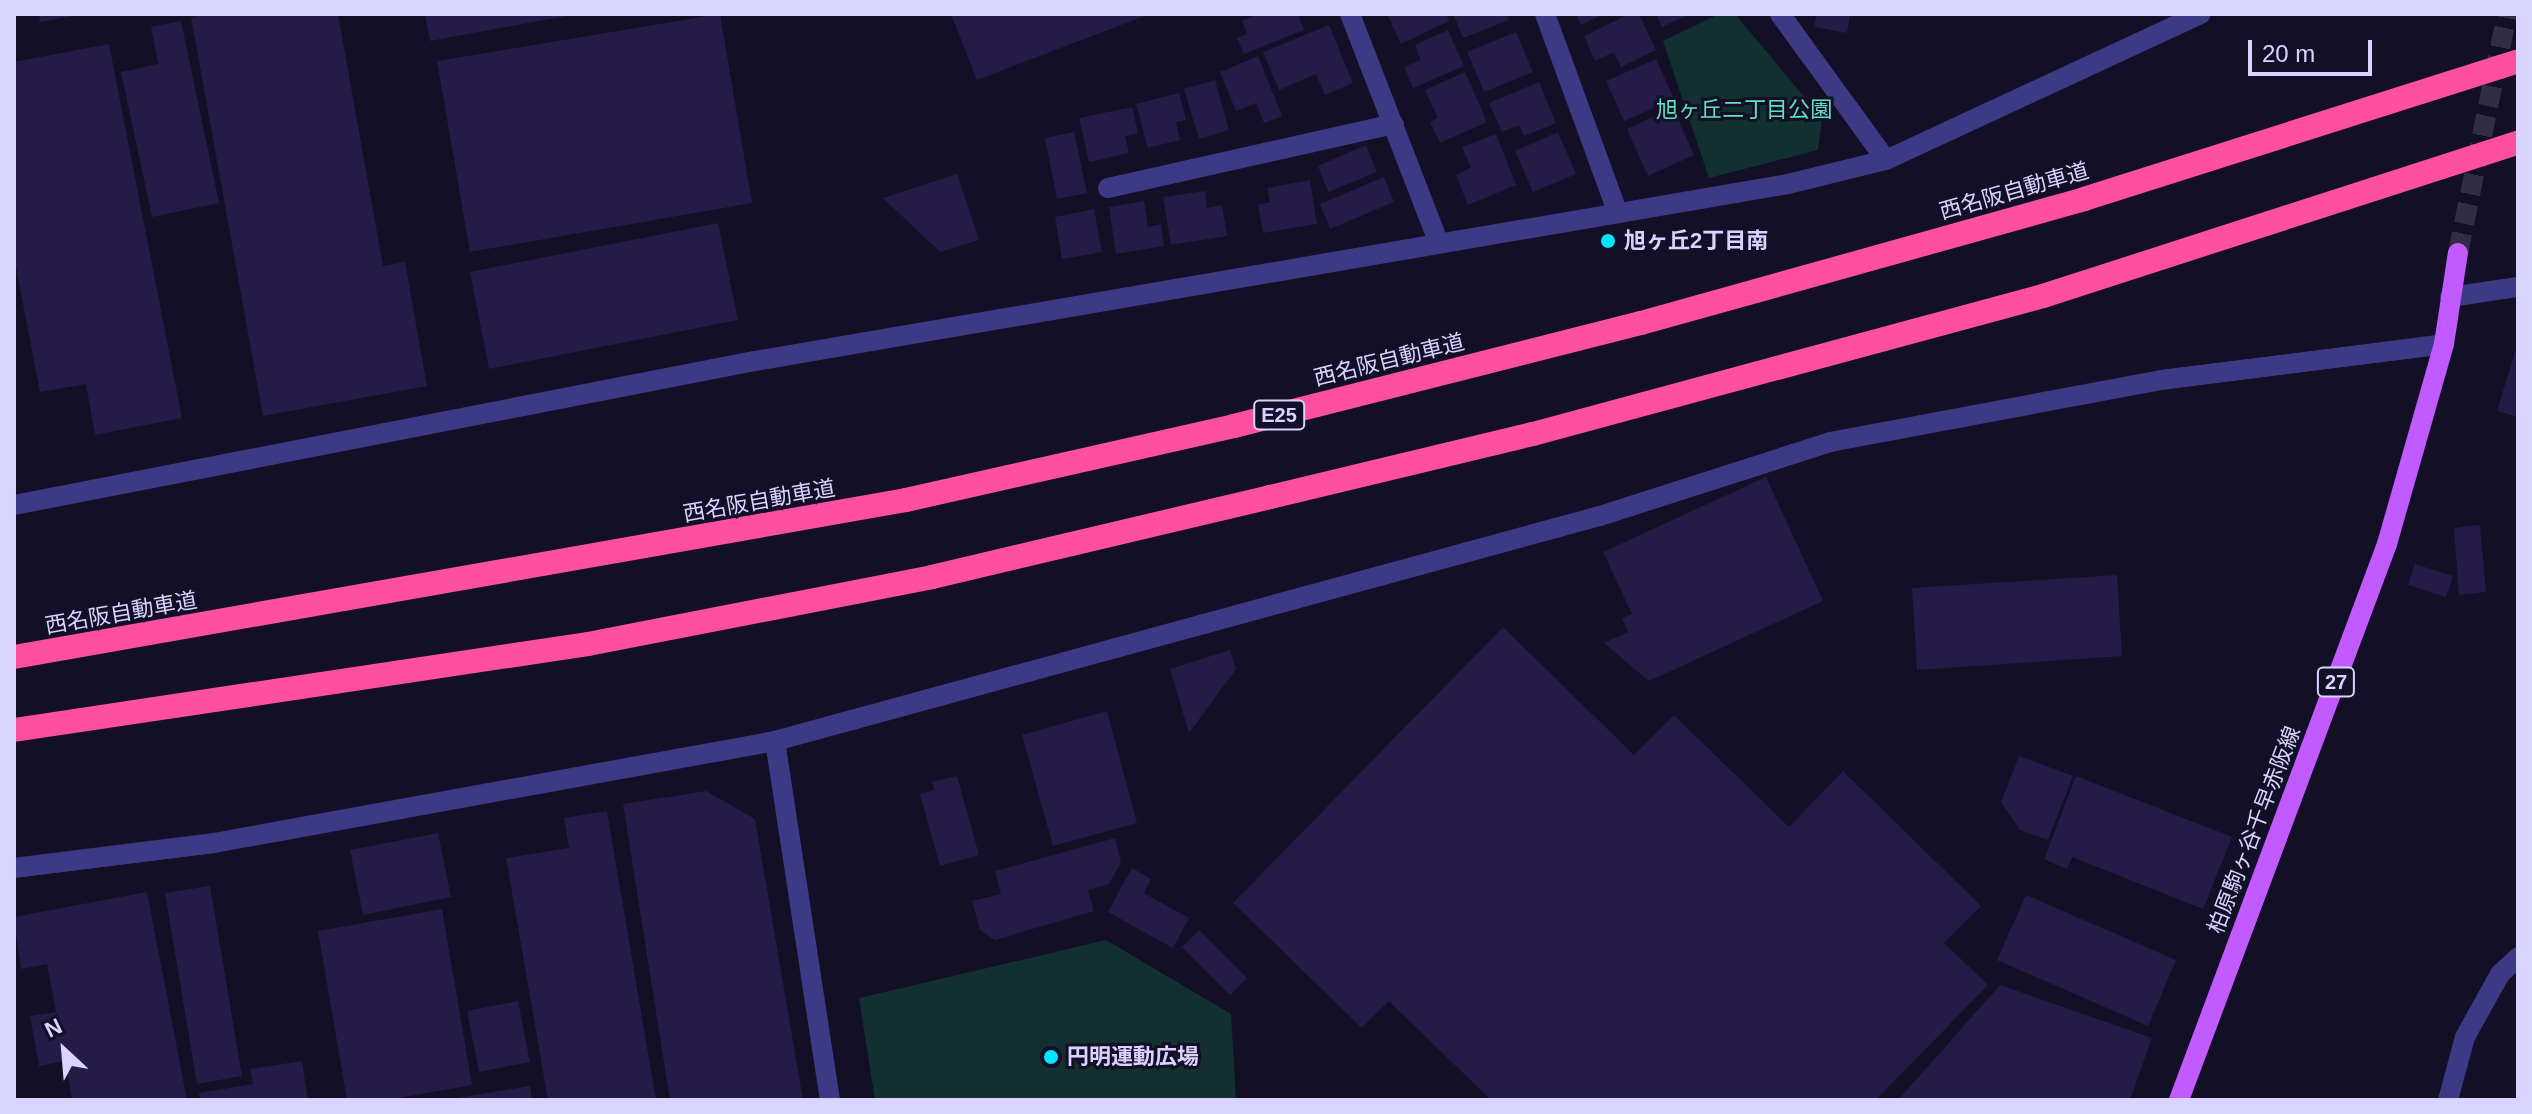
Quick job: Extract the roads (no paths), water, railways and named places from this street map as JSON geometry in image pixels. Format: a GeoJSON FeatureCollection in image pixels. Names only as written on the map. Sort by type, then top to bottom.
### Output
{"type":"FeatureCollection","features":[{"type":"Feature","properties":{"kind":"highway","name":"西名阪自動車道"},"geometry":{"type":"LineString","coordinates":[[14,657],[906,500],[1234,426],[1641,323],[2084,199],[2518,61]]}},
{"type":"Feature","properties":{"kind":"highway"},"geometry":{"type":"LineString","coordinates":[[14,730],[588,644],[932,577],[1517,438],[1777,370],[2043,296],[2518,143]]}},
{"type":"Feature","properties":{"kind":"main road","name":"柏原駒ヶ谷千早赤阪線"},"geometry":{"type":"LineString","coordinates":[[2179,1100],[2387,544],[2444,344],[2458,253]]}},
{"type":"Feature","properties":{"kind":"street"},"geometry":{"type":"LineString","coordinates":[[1350,14],[1439,243]]}},
{"type":"Feature","properties":{"kind":"street"},"geometry":{"type":"LineString","coordinates":[[1545,14],[1618,213]]}},
{"type":"Feature","properties":{"kind":"street"},"geometry":{"type":"LineString","coordinates":[[1780,14],[1886,160]]}},
{"type":"Feature","properties":{"kind":"street"},"geometry":{"type":"LineString","coordinates":[[14,505],[755,361],[1788,184],[1886,160],[2201,14]]}},
{"type":"Feature","properties":{"kind":"street"},"geometry":{"type":"LineString","coordinates":[[1108,188],[1394,124]]}},
{"type":"Feature","properties":{"kind":"street"},"geometry":{"type":"LineString","coordinates":[[2450,297],[2518,287]]}},
{"type":"Feature","properties":{"kind":"street"},"geometry":{"type":"LineString","coordinates":[[14,868],[229,841],[775,741],[1600,516],[1830,442],[2161,380],[2444,344]]}},
{"type":"Feature","properties":{"kind":"street"},"geometry":{"type":"LineString","coordinates":[[775,741],[830,1100]]}},
{"type":"Feature","properties":{"kind":"street"},"geometry":{"type":"LineString","coordinates":[[2448,1100],[2465,1037],[2500,974],[2518,957]]}},
{"type":"Feature","properties":{"kind":"tunnel"},"geometry":{"type":"LineString","coordinates":[[2458,253],[2507,14]]}},
{"type":"Feature","properties":{"kind":"place","name":"旭ヶ丘2丁目南"},"geometry":{"type":"Point","coordinates":[1608,241]}},
{"type":"Feature","properties":{"kind":"place","name":"円明運動広場"},"geometry":{"type":"Point","coordinates":[1051,1057]}},
{"type":"Feature","properties":{"kind":"park label","name":"旭ヶ丘二丁目公園"},"geometry":{"type":"Point","coordinates":[1744,110]}}]}
